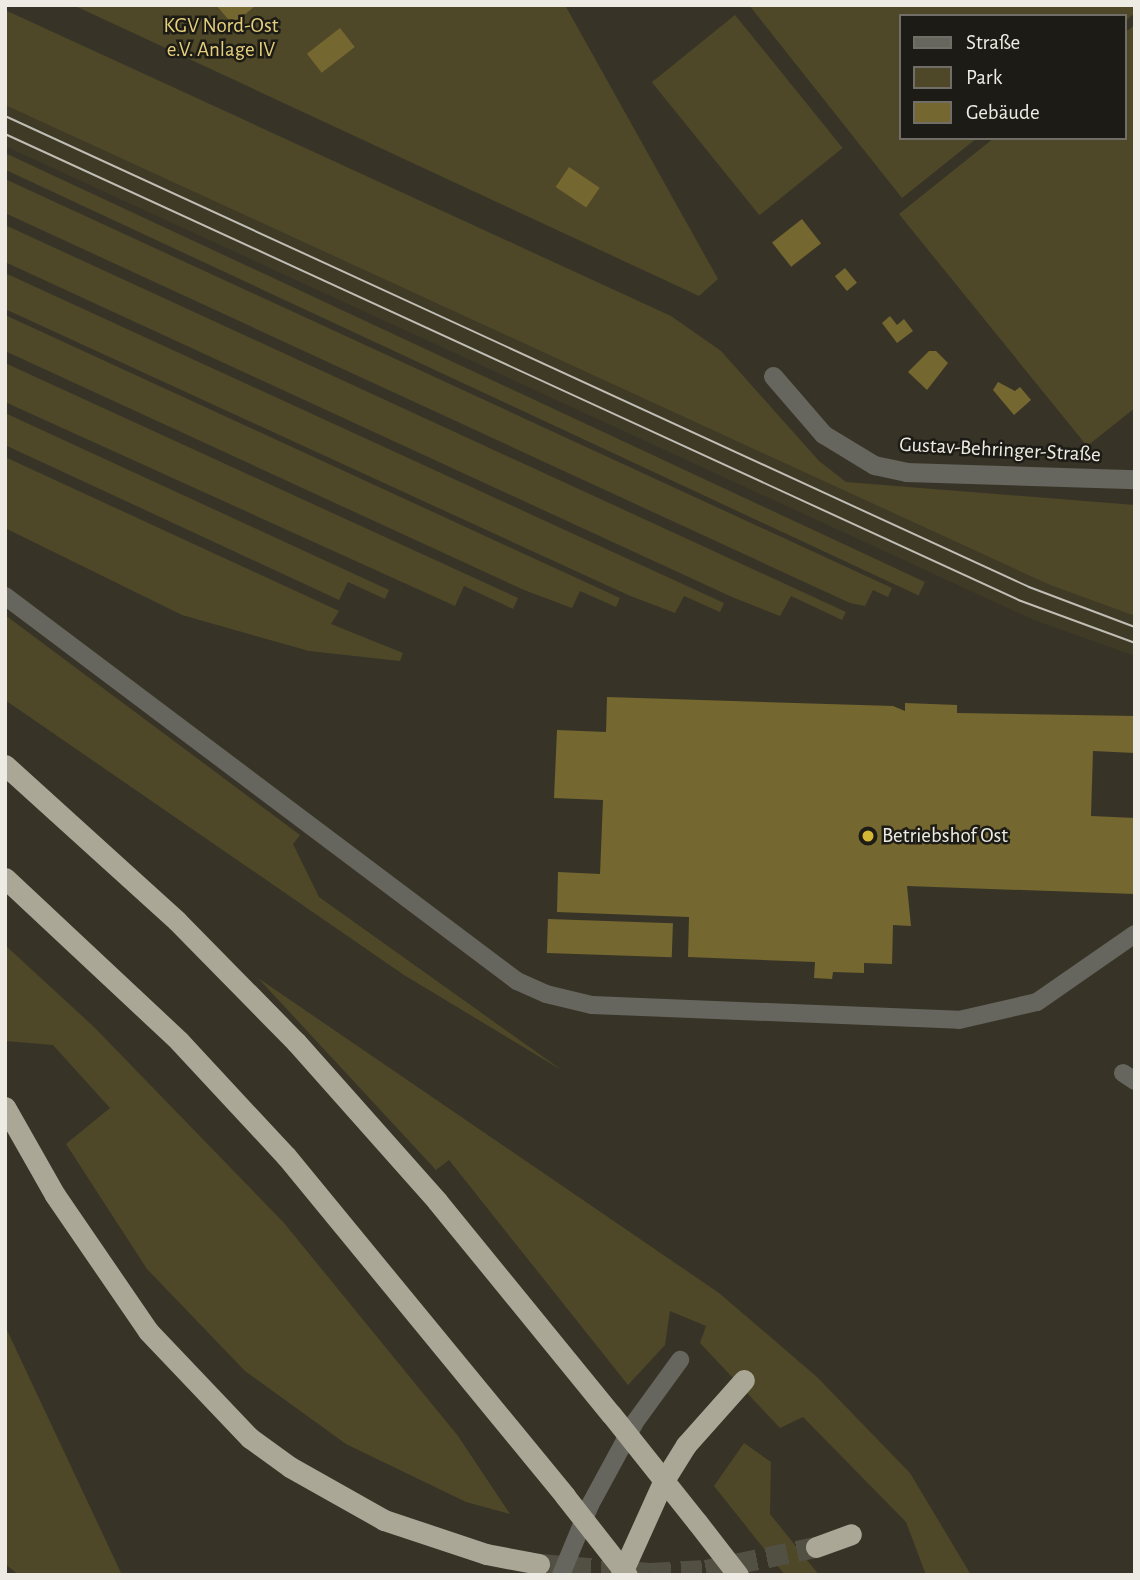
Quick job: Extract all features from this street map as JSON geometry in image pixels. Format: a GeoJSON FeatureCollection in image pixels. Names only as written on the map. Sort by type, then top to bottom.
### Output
{"type":"FeatureCollection","features":[{"type":"Feature","properties":{"kind":"highway"},"geometry":{"type":"LineString","coordinates":[[5,765],[177,920],[296,1042],[437,1200],[738,1575]]}},
{"type":"Feature","properties":{"kind":"highway"},"geometry":{"type":"LineString","coordinates":[[5,878],[179,1041],[286,1156],[627,1575]]}},
{"type":"Feature","properties":{"kind":"highway"},"geometry":{"type":"LineString","coordinates":[[5,1107],[55,1195],[148,1331],[250,1438],[336,1495],[384,1520],[460,1546],[539,1564]]}},
{"type":"Feature","properties":{"kind":"highway"},"geometry":{"type":"LineString","coordinates":[[621,1575],[663,1482],[693,1437],[744,1380]]}},
{"type":"Feature","properties":{"kind":"highway"},"geometry":{"type":"LineString","coordinates":[[816,1547],[851,1534]]}},
{"type":"Feature","properties":{"kind":"street","name":"Gustav-Behringer-Straße"},"geometry":{"type":"LineString","coordinates":[[773,376],[823,434],[874,465],[906,472],[1135,479]]}},
{"type":"Feature","properties":{"kind":"lane"},"geometry":{"type":"LineString","coordinates":[[5,596],[517,981],[547,995],[592,1005],[960,1020],[1037,1002],[1135,934]]}},
{"type":"Feature","properties":{"kind":"lane"},"geometry":{"type":"LineString","coordinates":[[561,1575],[590,1505],[635,1422],[680,1360]]}},
{"type":"Feature","properties":{"kind":"shaded area"},"geometry":{"type":"Polygon","coordinates":[[[5,105],[1050,585],[1135,616],[1135,656],[1034,620],[5,146],[5,105]]]}},
{"type":"Feature","properties":{"kind":"green space","name":"KGV Nord-Ost e.V. Anlage IV"},"geometry":{"type":"Polygon","coordinates":[[[73,5],[565,5],[718,279],[699,296],[73,5]]]}},
{"type":"Feature","properties":{"kind":"green space"},"geometry":{"type":"Polygon","coordinates":[[[749,5],[1135,5],[1135,13],[1126,20],[1126,14],[898,14],[898,140],[974,140],[902,198],[749,5]]]}},
{"type":"Feature","properties":{"kind":"green space"},"geometry":{"type":"Polygon","coordinates":[[[5,10],[671,316],[721,351],[819,461],[846,482],[1135,505],[1135,616],[1050,585],[5,105],[5,10]]]}},
{"type":"Feature","properties":{"kind":"green space"},"geometry":{"type":"Polygon","coordinates":[[[735,15],[843,148],[759,215],[652,82],[735,15]]]}},
{"type":"Feature","properties":{"kind":"green space"},"geometry":{"type":"Polygon","coordinates":[[[1135,25],[1135,408],[1087,446],[899,214],[992,140],[1126,140],[1126,32],[1135,25]]]}},
{"type":"Feature","properties":{"kind":"green space"},"geometry":{"type":"Polygon","coordinates":[[[5,153],[925,582],[919,596],[5,170],[5,153]]]}},
{"type":"Feature","properties":{"kind":"green space"},"geometry":{"type":"Polygon","coordinates":[[[5,179],[892,588],[888,597],[873,590],[865,606],[850,603],[5,213],[5,179]]]}},
{"type":"Feature","properties":{"kind":"green space"},"geometry":{"type":"Polygon","coordinates":[[[5,225],[846,612],[842,620],[791,596],[780,616],[732,597],[5,262],[5,225]]]}},
{"type":"Feature","properties":{"kind":"green space"},"geometry":{"type":"Polygon","coordinates":[[[5,273],[724,603],[720,612],[684,596],[675,613],[628,595],[5,309],[5,273]]]}},
{"type":"Feature","properties":{"kind":"green space"},"geometry":{"type":"Polygon","coordinates":[[[5,315],[620,598],[616,607],[580,591],[572,608],[524,590],[5,351],[5,315]]]}},
{"type":"Feature","properties":{"kind":"green space"},"geometry":{"type":"Polygon","coordinates":[[[5,363],[518,598],[513,609],[464,586],[455,606],[5,402],[5,363]]]}},
{"type":"Feature","properties":{"kind":"green space"},"geometry":{"type":"Polygon","coordinates":[[[5,413],[389,590],[385,599],[348,582],[339,600],[5,445],[5,413]]]}},
{"type":"Feature","properties":{"kind":"green space"},"geometry":{"type":"Polygon","coordinates":[[[5,457],[339,611],[331,624],[403,653],[400,661],[309,651],[182,615],[5,528],[5,457]]]}},
{"type":"Feature","properties":{"kind":"green space"},"geometry":{"type":"Polygon","coordinates":[[[5,615],[300,835],[293,844],[319,897],[563,1071],[404,975],[5,700],[5,615]]]}},
{"type":"Feature","properties":{"kind":"green space"},"geometry":{"type":"Polygon","coordinates":[[[5,945],[94,1027],[284,1223],[458,1436],[510,1514],[466,1502],[346,1444],[245,1371],[147,1269],[66,1144],[110,1108],[53,1045],[5,1041],[5,945]]]}},
{"type":"Feature","properties":{"kind":"green space"},"geometry":{"type":"Polygon","coordinates":[[[258,978],[719,1293],[817,1377],[910,1473],[971,1575],[926,1575],[906,1522],[803,1417],[780,1428],[700,1343],[706,1326],[670,1311],[665,1345],[628,1385],[449,1160],[436,1170],[258,978]]]}},
{"type":"Feature","properties":{"kind":"green space"},"geometry":{"type":"Polygon","coordinates":[[[5,1326],[122,1575],[19,1575],[5,1564],[5,1326]]]}},
{"type":"Feature","properties":{"kind":"green space"},"geometry":{"type":"Polygon","coordinates":[[[744,1443],[771,1462],[770,1514],[819,1575],[785,1575],[714,1486],[744,1443]]]}},
{"type":"Feature","properties":{"kind":"building"},"geometry":{"type":"Polygon","coordinates":[[[216,5],[256,5],[233,25],[216,5]]]}},
{"type":"Feature","properties":{"kind":"building"},"geometry":{"type":"Polygon","coordinates":[[[340,28],[355,47],[322,73],[307,54],[340,28]]]}},
{"type":"Feature","properties":{"kind":"building"},"geometry":{"type":"Polygon","coordinates":[[[569,167],[600,188],[586,208],[556,187],[569,167]]]}},
{"type":"Feature","properties":{"kind":"building"},"geometry":{"type":"Polygon","coordinates":[[[802,219],[821,243],[791,267],[772,242],[802,219]]]}},
{"type":"Feature","properties":{"kind":"building"},"geometry":{"type":"Polygon","coordinates":[[[845,268],[857,283],[847,291],[835,276],[845,268]]]}},
{"type":"Feature","properties":{"kind":"building"},"geometry":{"type":"Polygon","coordinates":[[[890,316],[897,325],[904,319],[913,331],[897,343],[882,323],[890,316]]]}},
{"type":"Feature","properties":{"kind":"building"},"geometry":{"type":"Polygon","coordinates":[[[929,351],[936,351],[948,363],[927,390],[908,372],[929,351]]]}},
{"type":"Feature","properties":{"kind":"building"},"geometry":{"type":"Polygon","coordinates":[[[998,382],[1015,391],[1020,387],[1031,400],[1014,415],[993,390],[998,382]]]}},
{"type":"Feature","properties":{"kind":"building","name":"Betriebshof Ost"},"geometry":{"type":"Polygon","coordinates":[[[607,697],[893,706],[905,711],[905,703],[957,705],[957,713],[1135,716],[1135,753],[1093,751],[1091,816],[1135,818],[1135,894],[907,886],[911,926],[893,925],[892,964],[864,963],[864,973],[833,972],[832,979],[814,978],[815,962],[688,957],[689,917],[557,912],[558,872],[600,874],[603,800],[554,798],[557,730],[606,732],[607,697]]]}},
{"type":"Feature","properties":{"kind":"building"},"geometry":{"type":"Polygon","coordinates":[[[548,919],[673,923],[672,957],[547,953],[548,919]]]}},
{"type":"Feature","properties":{"kind":"tunnel"},"geometry":{"type":"LineString","coordinates":[[539,1564],[650,1573],[706,1570],[816,1547]]}},
{"type":"Feature","properties":{"kind":"tram line"},"geometry":{"type":"LineString","coordinates":[[5,116],[1029,587],[1135,627]]}},
{"type":"Feature","properties":{"kind":"tram line"},"geometry":{"type":"LineString","coordinates":[[5,134],[1021,601],[1135,643]]}},
{"type":"Feature","properties":{"kind":"place","name":"Betriebshof Ost"},"geometry":{"type":"Point","coordinates":[868,836]}}]}
